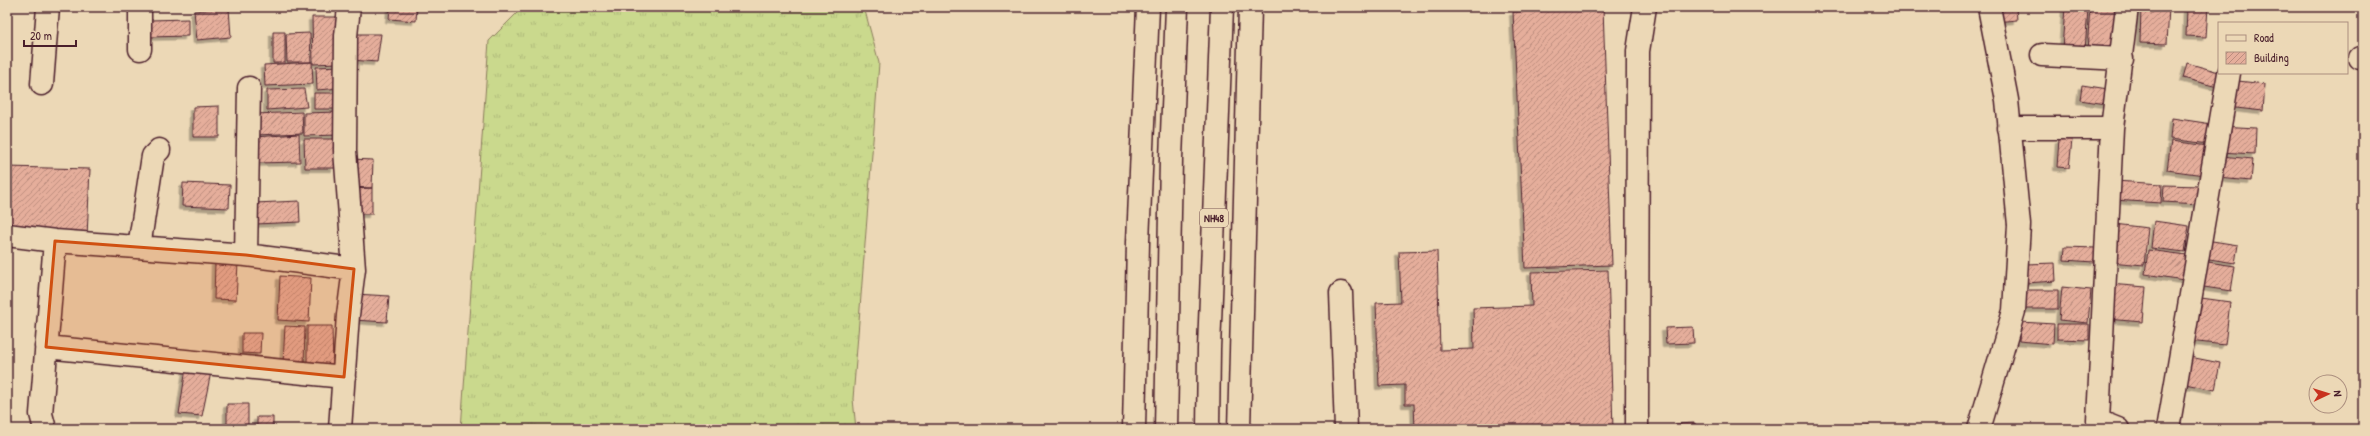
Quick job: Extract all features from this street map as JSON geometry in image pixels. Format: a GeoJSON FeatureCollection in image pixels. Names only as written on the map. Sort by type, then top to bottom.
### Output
{"type":"FeatureCollection","features":[{"type":"Feature","properties":{"kind":"main road"},"geometry":{"type":"LineString","coordinates":[[42,84],[48,7]]}},
{"type":"Feature","properties":{"kind":"main road"},"geometry":{"type":"LineString","coordinates":[[140,7],[140,48]]}},
{"type":"Feature","properties":{"kind":"main road"},"geometry":{"type":"LineString","coordinates":[[340,429],[354,268],[344,150],[346,36],[349,7]]}},
{"type":"Feature","properties":{"kind":"main road"},"geometry":{"type":"LineString","coordinates":[[1134,429],[1138,242],[1148,7]]}},
{"type":"Feature","properties":{"kind":"main road"},"geometry":{"type":"LineString","coordinates":[[1166,429],[1171,159],[1178,7]]}},
{"type":"Feature","properties":{"kind":"main road","name":"NH48"},"geometry":{"type":"LineString","coordinates":[[1208,429],[1209,342],[1222,7]]}},
{"type":"Feature","properties":{"kind":"main road"},"geometry":{"type":"LineString","coordinates":[[1239,429],[1250,7]]}},
{"type":"Feature","properties":{"kind":"main road"},"geometry":{"type":"LineString","coordinates":[[1636,429],[1638,51],[1645,7]]}},
{"type":"Feature","properties":{"kind":"main road"},"geometry":{"type":"LineString","coordinates":[[1979,429],[2014,311],[2019,225],[2007,100],[1989,7]]}},
{"type":"Feature","properties":{"kind":"main road"},"geometry":{"type":"LineString","coordinates":[[2105,426],[2112,128],[2128,7]]}},
{"type":"Feature","properties":{"kind":"main road"},"geometry":{"type":"LineString","coordinates":[[2042,55],[2122,59]]}},
{"type":"Feature","properties":{"kind":"main road"},"geometry":{"type":"LineString","coordinates":[[2168,429],[2229,74]]}},
{"type":"Feature","properties":{"kind":"main road"},"geometry":{"type":"LineString","coordinates":[[246,255],[249,88]]}},
{"type":"Feature","properties":{"kind":"main road"},"geometry":{"type":"LineString","coordinates":[[2009,128],[2112,128]]}},
{"type":"Feature","properties":{"kind":"main road"},"geometry":{"type":"LineString","coordinates":[[139,247],[154,156],[159,150]]}},
{"type":"Feature","properties":{"kind":"main road"},"geometry":{"type":"LineString","coordinates":[[7,235],[55,241],[246,255],[354,268]]}},
{"type":"Feature","properties":{"kind":"main road"},"geometry":{"type":"LineString","coordinates":[[45,429],[41,414],[55,241]]}},
{"type":"Feature","properties":{"kind":"main road"},"geometry":{"type":"LineString","coordinates":[[1341,293],[1346,429]]}},
{"type":"Feature","properties":{"kind":"main road"},"geometry":{"type":"LineString","coordinates":[[46,347],[344,377]]}},
{"type":"Feature","properties":{"kind":"highlighted area"},"geometry":{"type":"Polygon","coordinates":[[[55,241],[246,255],[354,269],[344,377],[46,347],[55,241]]]}},
{"type":"Feature","properties":{"kind":"green space"},"geometry":{"type":"Polygon","coordinates":[[[523,7],[864,7],[879,63],[853,399],[856,429],[461,429],[489,41],[523,7]]]}},
{"type":"Feature","properties":{"kind":"building"},"geometry":{"type":"Polygon","coordinates":[[[390,7],[417,7],[416,21],[389,19],[390,7]]]}},
{"type":"Feature","properties":{"kind":"building"},"geometry":{"type":"Polygon","coordinates":[[[1994,7],[2016,7],[2017,20],[1995,22],[1994,7]]]}},
{"type":"Feature","properties":{"kind":"building"},"geometry":{"type":"Polygon","coordinates":[[[2065,7],[2088,8],[2085,51],[2062,49],[2065,7]]]}},
{"type":"Feature","properties":{"kind":"building"},"geometry":{"type":"Polygon","coordinates":[[[2090,7],[2117,7],[2113,53],[2087,51],[2090,7]]]}},
{"type":"Feature","properties":{"kind":"building"},"geometry":{"type":"Polygon","coordinates":[[[2141,7],[2169,7],[2167,44],[2140,43],[2141,7]]]}},
{"type":"Feature","properties":{"kind":"building"},"geometry":{"type":"Polygon","coordinates":[[[2187,7],[2208,7],[2206,37],[2186,36],[2187,7]]]}},
{"type":"Feature","properties":{"kind":"building"},"geometry":{"type":"Polygon","coordinates":[[[229,8],[231,37],[197,40],[194,11],[229,8]]]}},
{"type":"Feature","properties":{"kind":"building"},"geometry":{"type":"Polygon","coordinates":[[[1603,8],[1612,265],[1525,268],[1513,12],[1603,8]]]}},
{"type":"Feature","properties":{"kind":"building"},"geometry":{"type":"Polygon","coordinates":[[[312,17],[337,17],[338,63],[313,64],[312,17]]]}},
{"type":"Feature","properties":{"kind":"building"},"geometry":{"type":"Polygon","coordinates":[[[188,19],[188,36],[150,37],[150,20],[188,19]]]}},
{"type":"Feature","properties":{"kind":"building"},"geometry":{"type":"Polygon","coordinates":[[[273,32],[285,32],[285,63],[273,63],[273,32]]]}},
{"type":"Feature","properties":{"kind":"building"},"geometry":{"type":"Polygon","coordinates":[[[310,33],[311,62],[287,62],[286,34],[310,33]]]}},
{"type":"Feature","properties":{"kind":"building"},"geometry":{"type":"Polygon","coordinates":[[[351,34],[381,34],[377,62],[351,60],[351,34]]]}},
{"type":"Feature","properties":{"kind":"building"},"geometry":{"type":"Polygon","coordinates":[[[312,62],[313,84],[265,86],[264,65],[312,62]]]}},
{"type":"Feature","properties":{"kind":"building"},"geometry":{"type":"Polygon","coordinates":[[[2187,63],[2218,72],[2221,88],[2183,78],[2187,63]]]}},
{"type":"Feature","properties":{"kind":"building"},"geometry":{"type":"Polygon","coordinates":[[[340,66],[341,88],[317,90],[316,67],[340,66]]]}},
{"type":"Feature","properties":{"kind":"building"},"geometry":{"type":"Polygon","coordinates":[[[2229,80],[2265,84],[2263,111],[2227,107],[2229,80]]]}},
{"type":"Feature","properties":{"kind":"building"},"geometry":{"type":"Polygon","coordinates":[[[2082,85],[2108,89],[2106,104],[2080,100],[2082,85]]]}},
{"type":"Feature","properties":{"kind":"building"},"geometry":{"type":"Polygon","coordinates":[[[304,89],[307,107],[267,110],[267,90],[304,89]]]}},
{"type":"Feature","properties":{"kind":"building"},"geometry":{"type":"Polygon","coordinates":[[[314,93],[336,93],[338,109],[314,109],[314,93]]]}},
{"type":"Feature","properties":{"kind":"building"},"geometry":{"type":"Polygon","coordinates":[[[219,106],[219,137],[193,137],[193,107],[219,106]]]}},
{"type":"Feature","properties":{"kind":"building"},"geometry":{"type":"Polygon","coordinates":[[[302,112],[303,133],[256,135],[255,114],[302,112]]]}},
{"type":"Feature","properties":{"kind":"building"},"geometry":{"type":"Polygon","coordinates":[[[338,112],[339,135],[304,136],[304,113],[338,112]]]}},
{"type":"Feature","properties":{"kind":"building"},"geometry":{"type":"Polygon","coordinates":[[[2172,118],[2212,124],[2209,144],[2170,139],[2172,118]]]}},
{"type":"Feature","properties":{"kind":"building"},"geometry":{"type":"Polygon","coordinates":[[[2221,126],[2256,128],[2255,154],[2219,152],[2221,126]]]}},
{"type":"Feature","properties":{"kind":"building"},"geometry":{"type":"Polygon","coordinates":[[[299,134],[300,162],[256,163],[254,137],[299,134]]]}},
{"type":"Feature","properties":{"kind":"building"},"geometry":{"type":"Polygon","coordinates":[[[304,139],[338,139],[335,145],[335,168],[305,168],[304,139]]]}},
{"type":"Feature","properties":{"kind":"building"},"geometry":{"type":"Polygon","coordinates":[[[2059,139],[2072,140],[2069,168],[2057,167],[2059,139]]]}},
{"type":"Feature","properties":{"kind":"building"},"geometry":{"type":"Polygon","coordinates":[[[2171,141],[2208,146],[2204,175],[2167,170],[2171,141]]]}},
{"type":"Feature","properties":{"kind":"building"},"geometry":{"type":"Polygon","coordinates":[[[2221,156],[2253,159],[2251,181],[2218,178],[2221,156]]]}},
{"type":"Feature","properties":{"kind":"building"},"geometry":{"type":"Polygon","coordinates":[[[350,159],[373,160],[372,188],[349,187],[350,159]]]}},
{"type":"Feature","properties":{"kind":"building"},"geometry":{"type":"Polygon","coordinates":[[[7,167],[90,169],[87,237],[7,233],[7,167]]]}},
{"type":"Feature","properties":{"kind":"building"},"geometry":{"type":"Polygon","coordinates":[[[2115,181],[2162,184],[2161,203],[2113,200],[2115,181]]]}},
{"type":"Feature","properties":{"kind":"building"},"geometry":{"type":"Polygon","coordinates":[[[183,183],[230,185],[229,208],[182,206],[183,183]]]}},
{"type":"Feature","properties":{"kind":"building"},"geometry":{"type":"Polygon","coordinates":[[[2164,185],[2200,186],[2199,204],[2163,202],[2164,185]]]}},
{"type":"Feature","properties":{"kind":"building"},"geometry":{"type":"Polygon","coordinates":[[[372,188],[372,214],[352,214],[352,189],[372,188]]]}},
{"type":"Feature","properties":{"kind":"building"},"geometry":{"type":"Polygon","coordinates":[[[299,201],[300,222],[256,224],[255,203],[299,201]]]}},
{"type":"Feature","properties":{"kind":"building"},"geometry":{"type":"Polygon","coordinates":[[[2154,221],[2189,226],[2185,252],[2151,248],[2154,221]]]}},
{"type":"Feature","properties":{"kind":"building"},"geometry":{"type":"Polygon","coordinates":[[[2114,224],[2148,228],[2144,265],[2110,262],[2114,224]]]}},
{"type":"Feature","properties":{"kind":"building"},"geometry":{"type":"Polygon","coordinates":[[[2206,240],[2238,245],[2235,263],[2203,258],[2206,240]]]}},
{"type":"Feature","properties":{"kind":"building"},"geometry":{"type":"Polygon","coordinates":[[[2065,247],[2096,248],[2094,262],[2064,260],[2065,247]]]}},
{"type":"Feature","properties":{"kind":"building"},"geometry":{"type":"Polygon","coordinates":[[[2148,250],[2187,255],[2184,280],[2145,274],[2148,250]]]}},
{"type":"Feature","properties":{"kind":"building"},"geometry":{"type":"Polygon","coordinates":[[[1437,251],[1440,350],[1474,349],[1473,308],[1532,306],[1531,272],[1608,270],[1613,429],[1415,429],[1414,404],[1405,404],[1405,385],[1379,386],[1376,303],[1401,302],[1399,252],[1437,251]]]}},
{"type":"Feature","properties":{"kind":"building"},"geometry":{"type":"Polygon","coordinates":[[[2201,261],[2235,266],[2231,291],[2197,286],[2201,261]]]}},
{"type":"Feature","properties":{"kind":"building"},"geometry":{"type":"Polygon","coordinates":[[[215,262],[238,263],[236,300],[214,299],[215,262]]]}},
{"type":"Feature","properties":{"kind":"building"},"geometry":{"type":"Polygon","coordinates":[[[2055,263],[2056,281],[2026,283],[2026,264],[2055,263]]]}},
{"type":"Feature","properties":{"kind":"building"},"geometry":{"type":"Polygon","coordinates":[[[280,276],[311,278],[309,322],[278,320],[280,276]]]}},
{"type":"Feature","properties":{"kind":"building"},"geometry":{"type":"Polygon","coordinates":[[[2109,284],[2146,287],[2143,322],[2106,319],[2109,284]]]}},
{"type":"Feature","properties":{"kind":"building"},"geometry":{"type":"Polygon","coordinates":[[[2062,287],[2091,290],[2088,323],[2059,320],[2062,287]]]}},
{"type":"Feature","properties":{"kind":"building"},"geometry":{"type":"Polygon","coordinates":[[[2025,290],[2058,290],[2058,309],[2025,309],[2025,290]]]}},
{"type":"Feature","properties":{"kind":"building"},"geometry":{"type":"Polygon","coordinates":[[[355,294],[389,296],[387,322],[353,320],[355,294]]]}},
{"type":"Feature","properties":{"kind":"building"},"geometry":{"type":"Polygon","coordinates":[[[2194,297],[2230,302],[2225,345],[2189,341],[2194,297]]]}},
{"type":"Feature","properties":{"kind":"building"},"geometry":{"type":"Polygon","coordinates":[[[2020,322],[2054,324],[2053,344],[2019,341],[2020,322]]]}},
{"type":"Feature","properties":{"kind":"building"},"geometry":{"type":"Polygon","coordinates":[[[2057,324],[2089,324],[2089,340],[2057,339],[2057,324]]]}},
{"type":"Feature","properties":{"kind":"building"},"geometry":{"type":"Polygon","coordinates":[[[285,326],[305,327],[304,365],[283,364],[285,326]]]}},
{"type":"Feature","properties":{"kind":"building"},"geometry":{"type":"Polygon","coordinates":[[[307,326],[332,326],[333,366],[307,366],[307,326]]]}},
{"type":"Feature","properties":{"kind":"building"},"geometry":{"type":"Polygon","coordinates":[[[1693,327],[1694,343],[1666,344],[1665,328],[1693,327]]]}},
{"type":"Feature","properties":{"kind":"building"},"geometry":{"type":"Polygon","coordinates":[[[242,333],[261,333],[260,354],[242,353],[242,333]]]}},
{"type":"Feature","properties":{"kind":"building"},"geometry":{"type":"Polygon","coordinates":[[[2185,356],[2220,363],[2215,390],[2180,383],[2185,356]]]}},
{"type":"Feature","properties":{"kind":"building"},"geometry":{"type":"Polygon","coordinates":[[[186,368],[211,372],[202,416],[179,414],[186,368]]]}},
{"type":"Feature","properties":{"kind":"building"},"geometry":{"type":"Polygon","coordinates":[[[227,404],[248,404],[248,429],[227,429],[227,404]]]}},
{"type":"Feature","properties":{"kind":"building"},"geometry":{"type":"Polygon","coordinates":[[[257,417],[273,417],[273,429],[257,429],[257,417]]]}},
{"type":"Feature","properties":{"kind":"building"},"geometry":{"type":"Polygon","coordinates":[[[1695,423],[1696,429],[1676,429],[1676,424],[1695,423]]]}},
{"type":"Feature","properties":{"kind":"building"},"geometry":{"type":"Polygon","coordinates":[[[1870,425],[1870,429],[1852,429],[1852,426],[1870,425]]]}}]}
